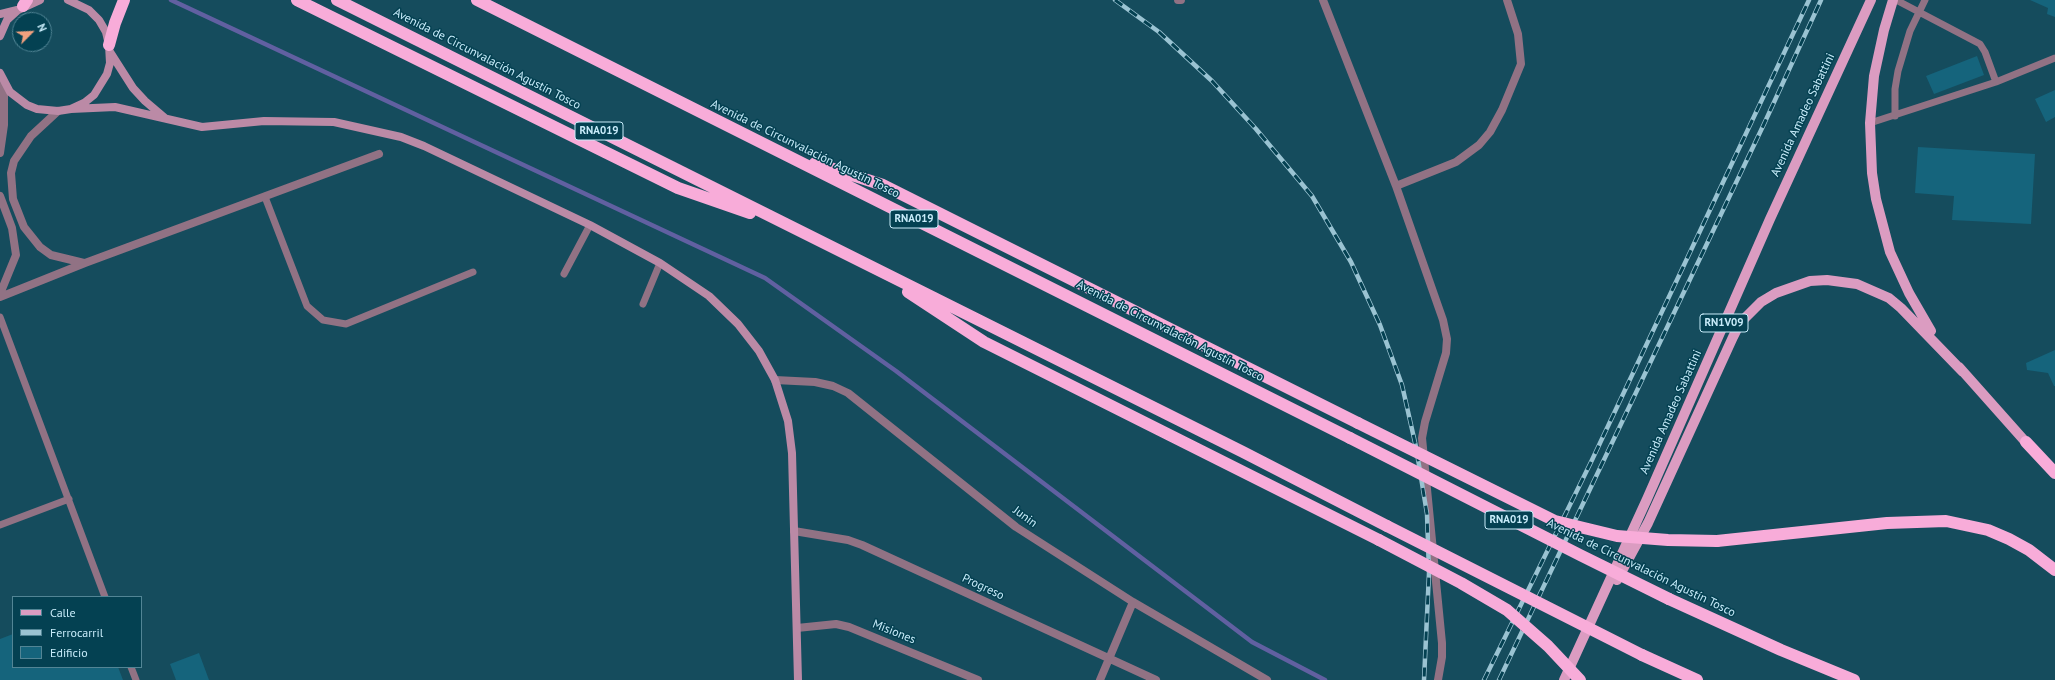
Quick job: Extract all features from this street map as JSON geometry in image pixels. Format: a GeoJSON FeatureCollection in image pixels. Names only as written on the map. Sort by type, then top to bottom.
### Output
{"type":"FeatureCollection","features":[{"type":"Feature","properties":{"kind":"highway"},"geometry":{"type":"LineString","coordinates":[[110,48],[114,23],[124,0]]}},
{"type":"Feature","properties":{"kind":"highway"},"geometry":{"type":"LineString","coordinates":[[297,0],[678,188],[795,229]]}},
{"type":"Feature","properties":{"kind":"highway","name":"Avenida de Circunvalación Agustín Tosco"},"geometry":{"type":"LineString","coordinates":[[337,0],[862,262],[1642,655],[1697,680]]}},
{"type":"Feature","properties":{"kind":"highway","name":"Avenida de Circunvalación Agustín Tosco"},"geometry":{"type":"LineString","coordinates":[[477,0],[1580,555],[1781,650],[1854,680]]}},
{"type":"Feature","properties":{"kind":"highway"},"geometry":{"type":"LineString","coordinates":[[774,149],[883,185],[1555,521],[1616,536],[1668,540],[1717,540],[1887,523],[1946,521],[1988,530],[2009,539],[2029,550],[2055,570]]}},
{"type":"Feature","properties":{"kind":"highway"},"geometry":{"type":"LineString","coordinates":[[862,262],[984,342],[1379,540],[1461,583],[1507,610],[1548,646],[1580,680]]}},
{"type":"Feature","properties":{"kind":"highway"},"geometry":{"type":"LineString","coordinates":[[2026,442],[2055,472]]}},
{"type":"Feature","properties":{"kind":"main road"},"geometry":{"type":"LineString","coordinates":[[0,14],[40,0]]}},
{"type":"Feature","properties":{"kind":"main road"},"geometry":{"type":"LineString","coordinates":[[0,73],[10,92],[27,105],[37,109],[58,111],[71,108],[84,103],[94,95],[102,84],[110,63],[110,48],[106,32],[99,20],[89,10],[68,0]]}},
{"type":"Feature","properties":{"kind":"main road","name":"Avenida Amadeo Sabattini"},"geometry":{"type":"LineString","coordinates":[[1564,680],[1647,499],[1770,219],[1871,0]]}},
{"type":"Feature","properties":{"kind":"main road"},"geometry":{"type":"LineString","coordinates":[[1894,0],[1878,54],[1870,123],[1872,167],[1876,199],[1890,252],[1909,293],[1921,316],[1963,372]]}},
{"type":"Feature","properties":{"kind":"main road"},"geometry":{"type":"LineString","coordinates":[[0,36],[7,20],[23,5]]}},
{"type":"Feature","properties":{"kind":"main road"},"geometry":{"type":"LineString","coordinates":[[110,48],[137,92],[167,120]]}},
{"type":"Feature","properties":{"kind":"main road"},"geometry":{"type":"LineString","coordinates":[[71,108],[116,107],[202,128],[264,121],[313,121],[334,122],[377,130],[424,146],[590,225],[660,263],[709,296],[738,324],[759,351],[775,380],[788,421],[792,453],[798,680]]}},
{"type":"Feature","properties":{"kind":"main road"},"geometry":{"type":"LineString","coordinates":[[1579,647],[1648,523],[1732,337],[1740,323],[1761,302],[1776,293],[1810,281],[1827,280],[1857,284],[1889,298],[1901,308],[1963,372],[2026,442],[2055,478]]}},
{"type":"Feature","properties":{"kind":"street"},"geometry":{"type":"LineString","coordinates":[[1323,0],[1396,186],[1442,320],[1447,340],[1446,353],[1425,422],[1422,438],[1442,643],[1442,657],[1438,680]]}},
{"type":"Feature","properties":{"kind":"street"},"geometry":{"type":"LineString","coordinates":[[1396,186],[1462,158],[1479,145],[1490,132],[1518,75],[1521,53],[1518,34],[1507,0]]}},
{"type":"Feature","properties":{"kind":"street"},"geometry":{"type":"LineString","coordinates":[[0,153],[4,125],[4,83]]}},
{"type":"Feature","properties":{"kind":"street"},"geometry":{"type":"LineString","coordinates":[[58,111],[30,136],[14,160],[11,173],[13,199],[24,227],[40,247],[50,254],[65,260],[85,263]]}},
{"type":"Feature","properties":{"kind":"street"},"geometry":{"type":"LineString","coordinates":[[0,295],[379,154]]}},
{"type":"Feature","properties":{"kind":"street"},"geometry":{"type":"LineString","coordinates":[[0,196],[12,228],[16,255],[0,295]]}},
{"type":"Feature","properties":{"kind":"street","name":"Junin"},"geometry":{"type":"LineString","coordinates":[[775,380],[815,382],[833,386],[848,394],[1016,527],[1133,602],[1267,680]]}},
{"type":"Feature","properties":{"kind":"street","name":"Progreso"},"geometry":{"type":"LineString","coordinates":[[794,530],[848,540],[862,545],[1156,680]]}},
{"type":"Feature","properties":{"kind":"street"},"geometry":{"type":"LineString","coordinates":[[1100,680],[1108,658],[1133,602]]}},
{"type":"Feature","properties":{"kind":"street","name":"Misiones"},"geometry":{"type":"LineString","coordinates":[[797,628],[836,624],[849,627],[978,680]]}},
{"type":"Feature","properties":{"kind":"lane"},"geometry":{"type":"LineString","coordinates":[[1894,0],[1920,11],[1980,44],[1985,52],[1996,82]]}},
{"type":"Feature","properties":{"kind":"lane"},"geometry":{"type":"LineString","coordinates":[[1895,116],[1894,89],[1898,71],[1910,31],[1925,0]]}},
{"type":"Feature","properties":{"kind":"lane"},"geometry":{"type":"LineString","coordinates":[[1870,123],[1996,82],[2055,58]]}},
{"type":"Feature","properties":{"kind":"lane"},"geometry":{"type":"LineString","coordinates":[[265,197],[308,306],[323,320],[346,324],[473,272]]}},
{"type":"Feature","properties":{"kind":"lane"},"geometry":{"type":"LineString","coordinates":[[564,274],[590,225]]}},
{"type":"Feature","properties":{"kind":"lane"},"geometry":{"type":"LineString","coordinates":[[642,304],[660,263]]}},
{"type":"Feature","properties":{"kind":"lane"},"geometry":{"type":"LineString","coordinates":[[0,316],[105,596]]}},
{"type":"Feature","properties":{"kind":"lane"},"geometry":{"type":"LineString","coordinates":[[0,525],[69,499]]}},
{"type":"Feature","properties":{"kind":"lane"},"geometry":{"type":"LineString","coordinates":[[131,668],[136,680]]}},
{"type":"Feature","properties":{"kind":"building"},"geometry":{"type":"Polygon","coordinates":[[[2030,0],[2055,0],[2055,17],[2047,14],[2048,8],[2030,0]]]}},
{"type":"Feature","properties":{"kind":"building"},"geometry":{"type":"Polygon","coordinates":[[[1977,56],[1984,75],[1934,94],[1926,76],[1977,56]]]}},
{"type":"Feature","properties":{"kind":"building"},"geometry":{"type":"Polygon","coordinates":[[[2055,90],[2055,117],[2046,122],[2035,99],[2055,90]]]}},
{"type":"Feature","properties":{"kind":"building"},"geometry":{"type":"Polygon","coordinates":[[[1918,147],[2035,154],[2031,224],[1952,220],[1954,196],[1915,193],[1918,147]]]}},
{"type":"Feature","properties":{"kind":"building"},"geometry":{"type":"Polygon","coordinates":[[[2055,350],[2054,386],[2048,373],[2027,370],[2026,363],[2055,350]]]}},
{"type":"Feature","properties":{"kind":"building"},"geometry":{"type":"Polygon","coordinates":[[[12,634],[12,668],[118,668],[123,680],[0,680],[0,639],[12,634]]]}},
{"type":"Feature","properties":{"kind":"building"},"geometry":{"type":"Polygon","coordinates":[[[199,653],[209,680],[176,680],[170,664],[199,653]]]}},
{"type":"Feature","properties":{"kind":"waterway"},"geometry":{"type":"LineString","coordinates":[[171,0],[765,278],[896,371],[1252,642],[1325,680]]}},
{"type":"Feature","properties":{"kind":"railway"},"geometry":{"type":"LineString","coordinates":[[1115,0],[1159,32],[1212,81],[1256,129],[1312,196],[1351,262],[1380,325],[1402,385],[1416,447],[1427,514],[1429,573],[1424,680]]}},
{"type":"Feature","properties":{"kind":"railway"},"geometry":{"type":"LineString","coordinates":[[1484,680],[1592,460],[1809,0]]}},
{"type":"Feature","properties":{"kind":"railway"},"geometry":{"type":"LineString","coordinates":[[1499,680],[1764,124],[1821,0]]}}]}
